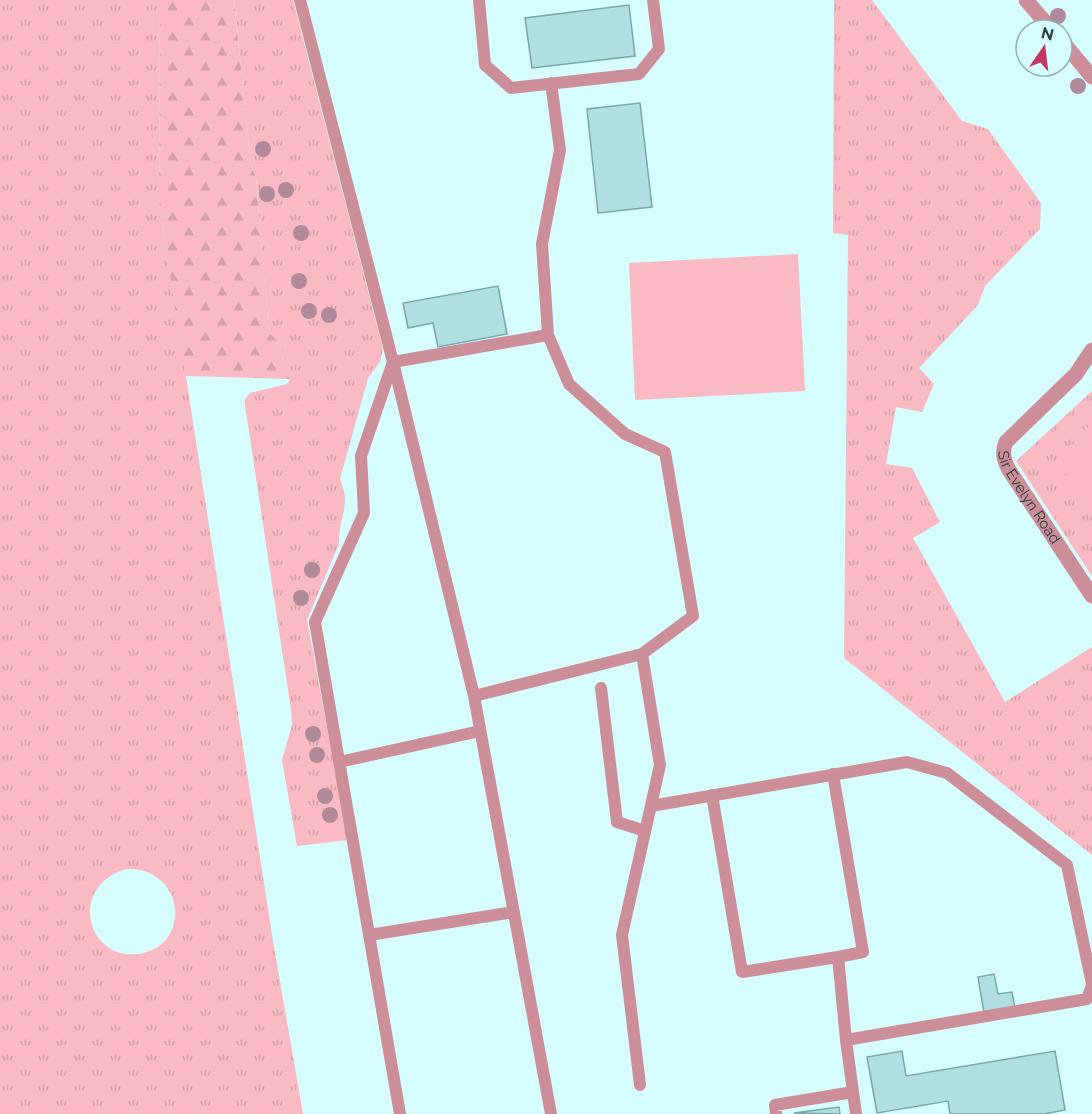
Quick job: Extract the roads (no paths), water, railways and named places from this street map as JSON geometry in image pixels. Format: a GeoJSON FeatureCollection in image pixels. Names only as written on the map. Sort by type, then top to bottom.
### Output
{"type":"FeatureCollection","features":[{"type":"Feature","properties":{"kind":"street"},"geometry":{"type":"LineString","coordinates":[[1026,0],[1042,18]]}},
{"type":"Feature","properties":{"kind":"street"},"geometry":{"type":"LineString","coordinates":[[1074,55],[1092,77]]}},
{"type":"Feature","properties":{"kind":"street","name":"Sir Evelyn Road"},"geometry":{"type":"LineString","coordinates":[[1092,350],[1076,374],[1006,442],[1003,451],[1009,470],[1092,596]]}},
{"type":"Feature","properties":{"kind":"lane"},"geometry":{"type":"LineString","coordinates":[[300,0],[393,362],[474,696],[551,1114]]}},
{"type":"Feature","properties":{"kind":"lane"},"geometry":{"type":"LineString","coordinates":[[478,0],[485,65],[511,88],[639,74],[659,49],[653,0]]}},
{"type":"Feature","properties":{"kind":"lane"},"geometry":{"type":"LineString","coordinates":[[474,696],[642,654],[693,616],[665,452],[624,434],[569,384],[548,335],[542,244],[560,150],[551,83]]}},
{"type":"Feature","properties":{"kind":"lane"},"geometry":{"type":"LineString","coordinates":[[393,362],[548,335]]}},
{"type":"Feature","properties":{"kind":"lane"},"geometry":{"type":"LineString","coordinates":[[393,362],[361,456],[364,513],[315,622],[400,1114]]}},
{"type":"Feature","properties":{"kind":"lane"},"geometry":{"type":"LineString","coordinates":[[640,1085],[622,935],[660,765],[642,654]]}},
{"type":"Feature","properties":{"kind":"lane"},"geometry":{"type":"LineString","coordinates":[[601,688],[617,822],[645,831]]}},
{"type":"Feature","properties":{"kind":"lane"},"geometry":{"type":"LineString","coordinates":[[339,762],[480,731]]}},
{"type":"Feature","properties":{"kind":"lane"},"geometry":{"type":"LineString","coordinates":[[651,806],[907,762],[947,773],[1067,865],[1092,985],[1087,999],[846,1040]]}},
{"type":"Feature","properties":{"kind":"lane"},"geometry":{"type":"LineString","coordinates":[[712,795],[742,972],[838,957],[863,952],[833,774]]}},
{"type":"Feature","properties":{"kind":"lane"},"geometry":{"type":"LineString","coordinates":[[369,934],[514,912]]}},
{"type":"Feature","properties":{"kind":"lane"},"geometry":{"type":"LineString","coordinates":[[838,957],[856,1114]]}},
{"type":"Feature","properties":{"kind":"lane"},"geometry":{"type":"LineString","coordinates":[[776,1114],[775,1105],[853,1092]]}}]}
